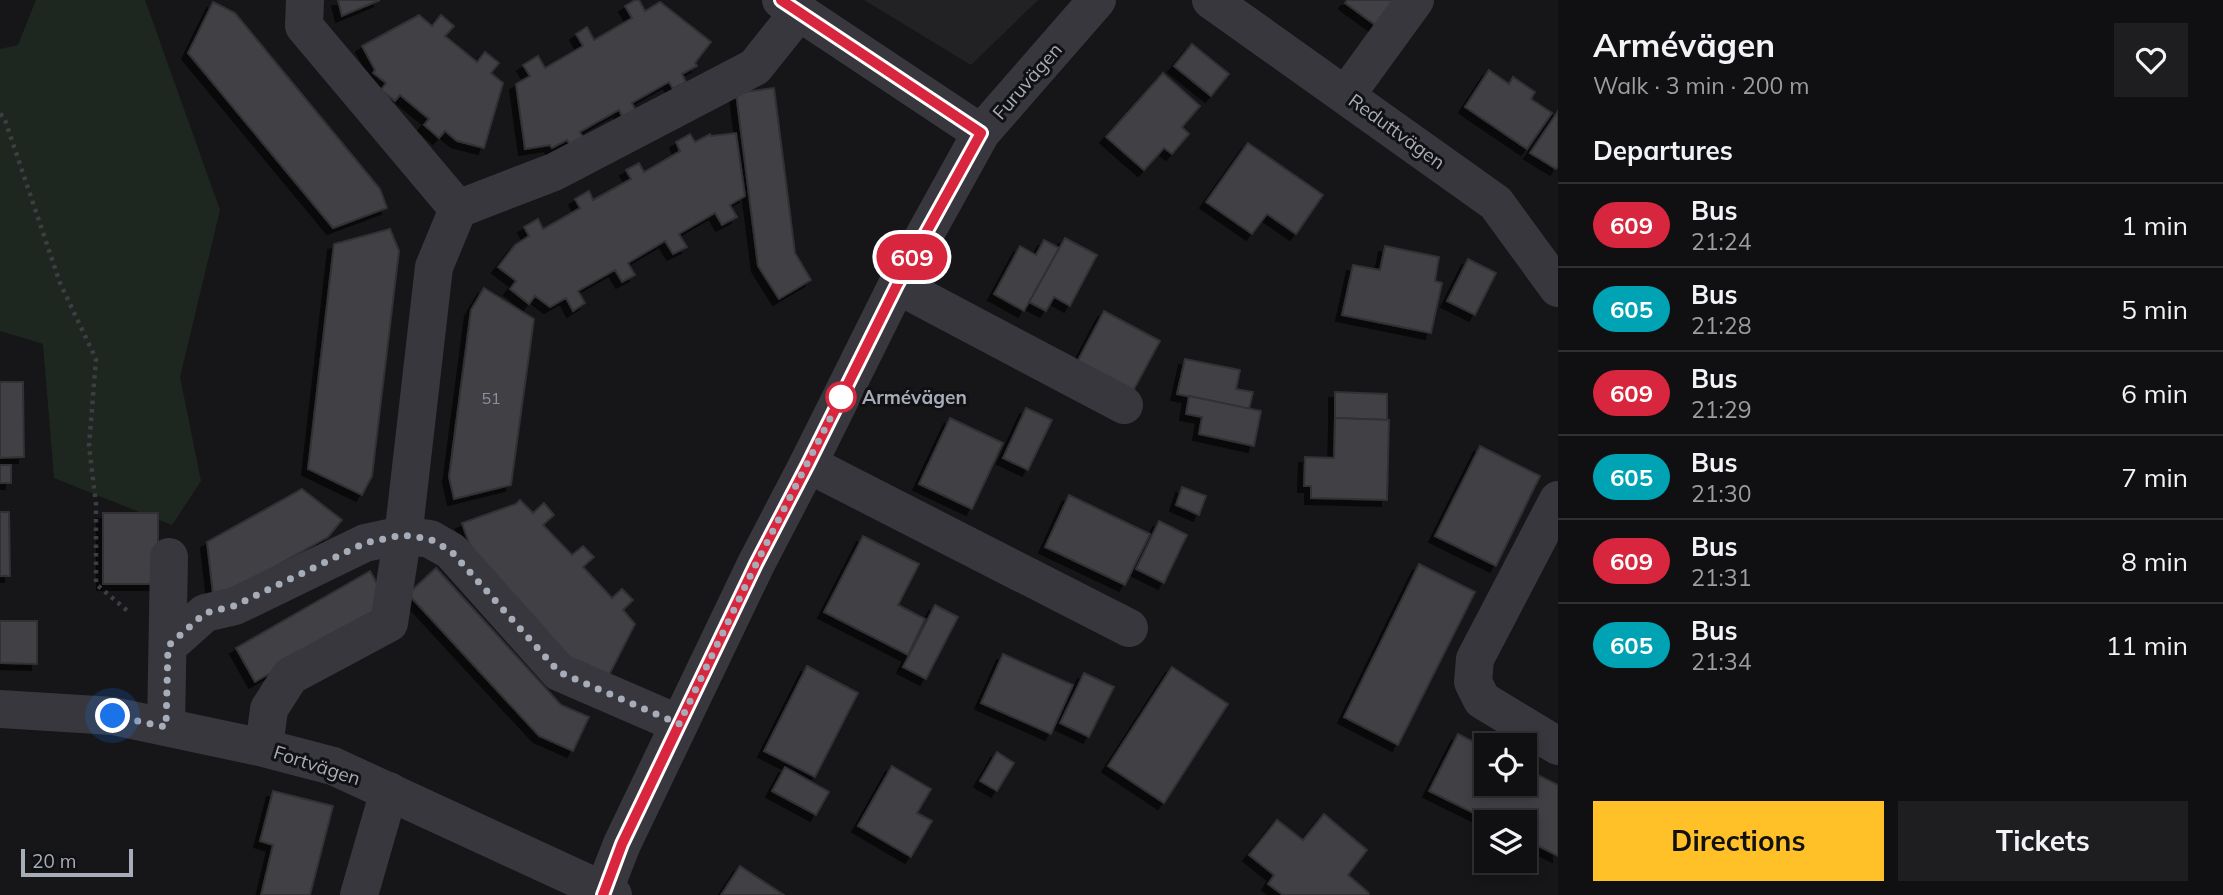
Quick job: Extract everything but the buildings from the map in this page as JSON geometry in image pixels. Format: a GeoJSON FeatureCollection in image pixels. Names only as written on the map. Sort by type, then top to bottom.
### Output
{"type":"FeatureCollection","features":[{"type":"Feature","properties":{"kind":"street"},"geometry":{"type":"LineString","coordinates":[[305,0],[304,26],[458,209]]}},
{"type":"Feature","properties":{"kind":"street","name":"Furuvägen"},"geometry":{"type":"LineString","coordinates":[[607,893],[622,844],[679,724],[756,564],[897,285],[981,133],[1097,0]]}},
{"type":"Feature","properties":{"kind":"street","name":"Reduttvägen"},"geometry":{"type":"LineString","coordinates":[[1211,0],[1496,203],[1558,288]]}},
{"type":"Feature","properties":{"kind":"street"},"geometry":{"type":"LineString","coordinates":[[1346,95],[1415,0]]}},
{"type":"Feature","properties":{"kind":"street"},"geometry":{"type":"LineString","coordinates":[[264,748],[269,709],[290,676],[389,623],[434,267],[458,209],[554,172],[755,66],[790,6],[981,133]]}},
{"type":"Feature","properties":{"kind":"street"},"geometry":{"type":"LineString","coordinates":[[897,285],[1124,405]]}},
{"type":"Feature","properties":{"kind":"street"},"geometry":{"type":"LineString","coordinates":[[808,464],[1129,628]]}},
{"type":"Feature","properties":{"kind":"street"},"geometry":{"type":"LineString","coordinates":[[1558,499],[1475,659],[1473,682],[1482,700],[1558,747]]}},
{"type":"Feature","properties":{"kind":"street"},"geometry":{"type":"LineString","coordinates":[[168,646],[205,613],[234,606],[365,543],[402,535],[430,539],[451,551],[559,672],[679,724]]}},
{"type":"Feature","properties":{"kind":"street"},"geometry":{"type":"LineString","coordinates":[[166,727],[169,558]]}},
{"type":"Feature","properties":{"kind":"street","name":"Fortvägen"},"geometry":{"type":"LineString","coordinates":[[0,709],[113,716],[264,748],[334,766],[607,893]]}},
{"type":"Feature","properties":{"kind":"street"},"geometry":{"type":"LineString","coordinates":[[359,895],[389,791]]}},
{"type":"Feature","properties":{"kind":"path"},"geometry":{"type":"LineString","coordinates":[[0,114],[4,117],[60,283],[96,359],[89,446],[96,504],[96,584],[168,646]]}},
{"type":"Feature","properties":{"kind":"shaded area"},"geometry":{"type":"Polygon","coordinates":[[[36,0],[145,0],[220,210],[180,377],[201,481],[172,525],[54,478],[43,344],[0,331],[0,49],[18,45],[36,0]]]}},
{"type":"Feature","properties":{"kind":"shaded area"},"geometry":{"type":"Polygon","coordinates":[[[864,0],[1038,0],[971,65],[864,0]]]}},
{"type":"Feature","properties":{"kind":"bus line","name":"609"},"geometry":{"type":"LineString","coordinates":[[603,895],[622,844],[756,564],[897,285],[981,133],[781,0]]}},
{"type":"Feature","properties":{"kind":"place","name":"Armévägen"},"geometry":{"type":"Point","coordinates":[841,397]}},
{"type":"Feature","properties":{"kind":"route"},"geometry":{"type":"LineString","coordinates":[[113,716],[166,727],[168,646],[205,613],[234,606],[365,543],[402,535],[430,539],[451,551],[559,672],[679,724],[841,397]]}}]}
